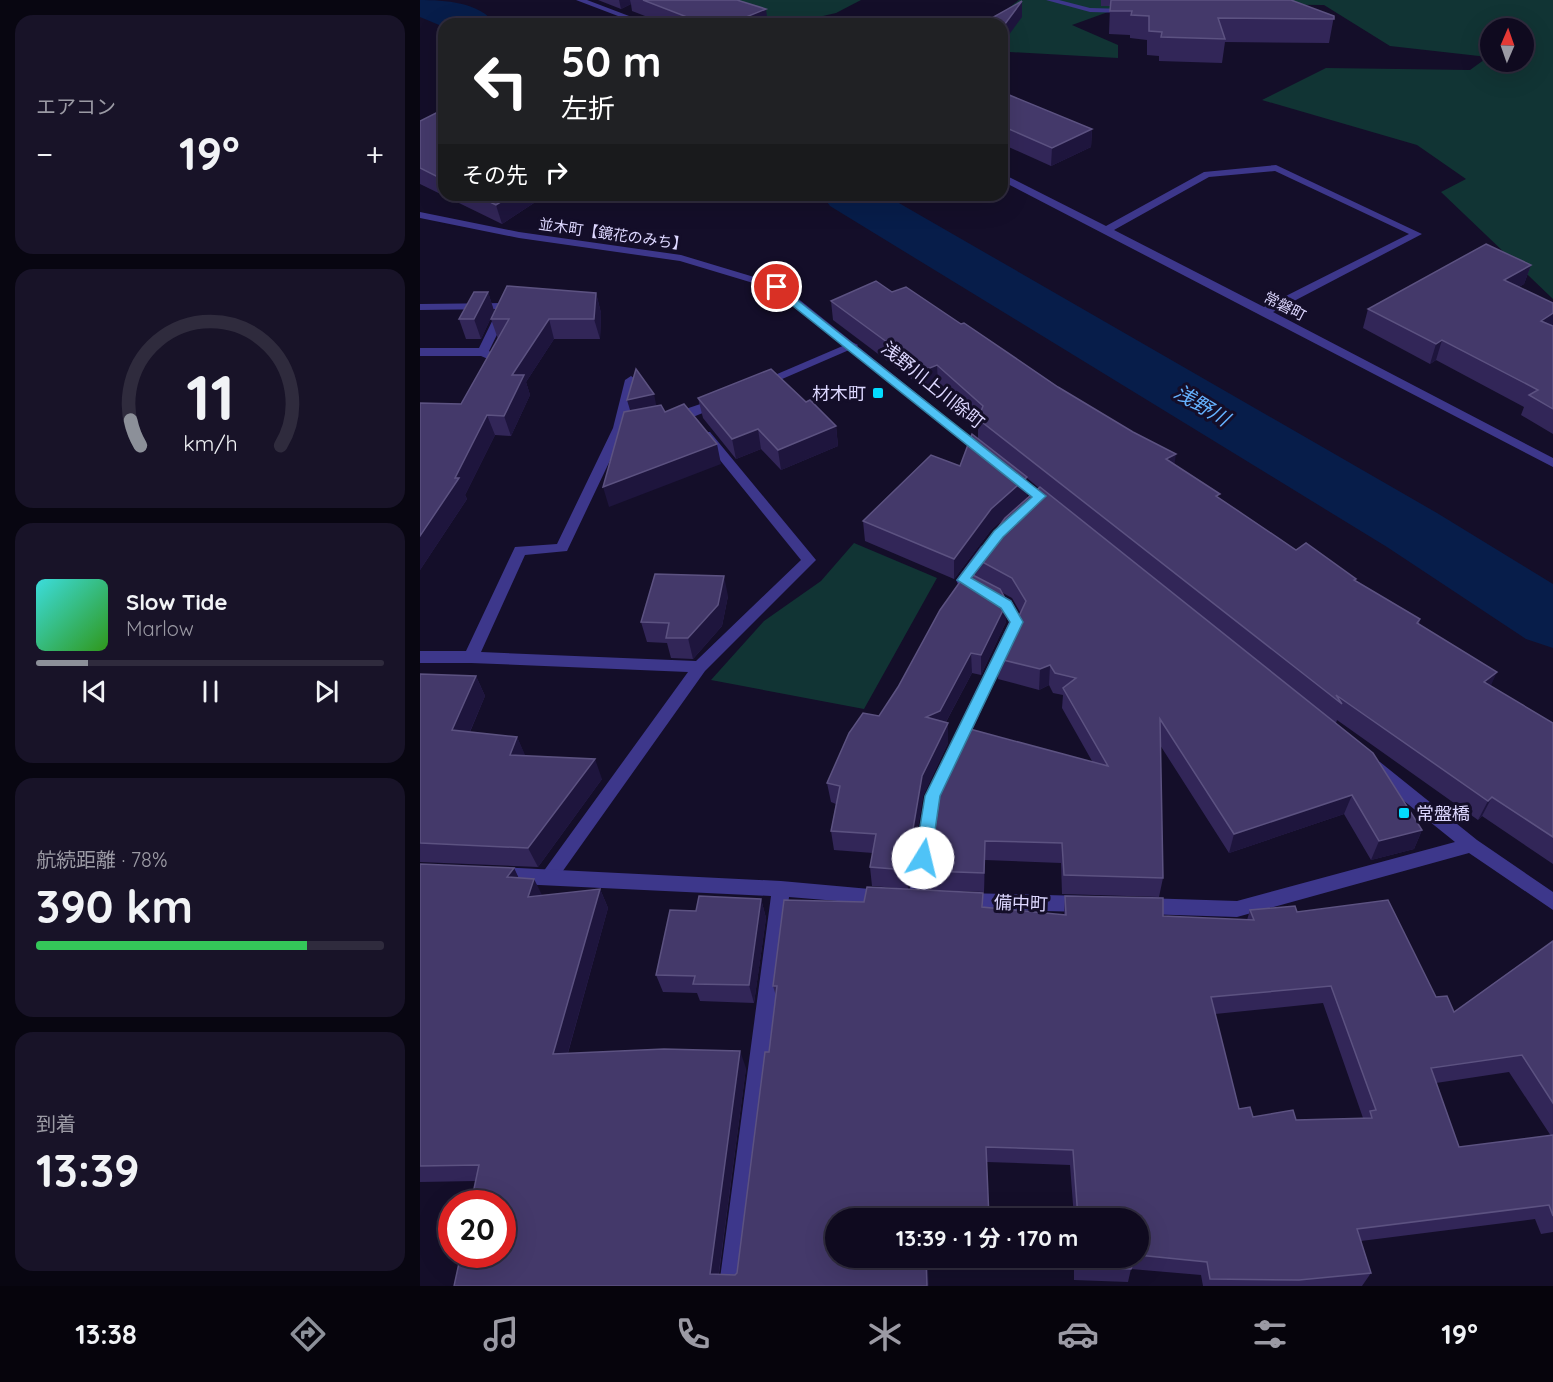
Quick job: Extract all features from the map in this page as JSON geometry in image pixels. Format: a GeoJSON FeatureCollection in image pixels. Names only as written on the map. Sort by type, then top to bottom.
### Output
{"type":"FeatureCollection","features":[{"type":"Feature","properties":{"kind":"street"},"geometry":{"type":"LineString","coordinates":[[580,0],[630,18]]}},
{"type":"Feature","properties":{"kind":"street"},"geometry":{"type":"LineString","coordinates":[[1050,0],[1090,10],[1137,12]]}},
{"type":"Feature","properties":{"kind":"street"},"geometry":{"type":"LineString","coordinates":[[1105,231],[1207,174],[1276,168],[1417,234],[1263,312]]}},
{"type":"Feature","properties":{"kind":"street","name":"常磐町"},"geometry":{"type":"LineString","coordinates":[[1008,180],[1444,404],[1553,463]]}},
{"type":"Feature","properties":{"kind":"street","name":"並木町【鏡花のみち】"},"geometry":{"type":"LineString","coordinates":[[420,215],[519,235],[681,258],[777,287],[852,345]]}},
{"type":"Feature","properties":{"kind":"street"},"geometry":{"type":"LineString","coordinates":[[420,307],[505,306],[483,352]]}},
{"type":"Feature","properties":{"kind":"street"},"geometry":{"type":"LineString","coordinates":[[754,387],[852,345]]}},
{"type":"Feature","properties":{"kind":"street","name":"浅野川上川除町"},"geometry":{"type":"LineString","coordinates":[[852,345],[999,464],[1035,500],[1058,511]]}},
{"type":"Feature","properties":{"kind":"street"},"geometry":{"type":"LineString","coordinates":[[420,352],[483,352],[494,358],[484,377]]}},
{"type":"Feature","properties":{"kind":"street"},"geometry":{"type":"LineString","coordinates":[[471,657],[520,550],[562,548],[619,428],[631,380]]}},
{"type":"Feature","properties":{"kind":"street"},"geometry":{"type":"LineString","coordinates":[[619,428],[689,414],[732,396]]}},
{"type":"Feature","properties":{"kind":"street"},"geometry":{"type":"LineString","coordinates":[[549,877],[700,667],[809,560],[689,414]]}},
{"type":"Feature","properties":{"kind":"street"},"geometry":{"type":"LineString","coordinates":[[929,900],[933,796],[1016,622],[1006,604],[963,580],[998,534]]}},
{"type":"Feature","properties":{"kind":"street"},"geometry":{"type":"LineString","coordinates":[[420,657],[471,657],[700,667]]}},
{"type":"Feature","properties":{"kind":"street"},"geometry":{"type":"LineString","coordinates":[[1361,756],[1471,845],[1553,902]]}},
{"type":"Feature","properties":{"kind":"street"},"geometry":{"type":"LineString","coordinates":[[1131,906],[1237,909],[1471,845]]}},
{"type":"Feature","properties":{"kind":"street","name":"備中町"},"geometry":{"type":"LineString","coordinates":[[479,874],[781,889],[929,900],[1107,905]]}},
{"type":"Feature","properties":{"kind":"street"},"geometry":{"type":"LineString","coordinates":[[730,1286],[781,889]]}},
{"type":"Feature","properties":{"kind":"green space"},"geometry":{"type":"Polygon","coordinates":[[[653,0],[861,0],[836,13],[814,18],[755,18],[688,9],[653,0]]]}},
{"type":"Feature","properties":{"kind":"green space"},"geometry":{"type":"Polygon","coordinates":[[[1019,0],[1553,0],[1553,299],[1441,192],[1466,179],[1417,145],[1262,100],[1326,68],[1470,70],[1480,63],[1480,72],[1534,72],[1534,18],[1480,18],[1480,56],[1390,46],[1324,5],[1133,3],[1072,25],[1118,45],[1118,58],[1010,52],[1008,51],[1008,18],[996,18],[1019,0]]]}},
{"type":"Feature","properties":{"kind":"green space"},"geometry":{"type":"Polygon","coordinates":[[[854,543],[937,578],[864,709],[711,680],[764,621],[821,581],[854,543]]]}},
{"type":"Feature","properties":{"kind":"building"},"geometry":{"type":"Polygon","coordinates":[[[643,0],[737,0],[766,9],[744,18],[690,18],[643,0]]]}},
{"type":"Feature","properties":{"kind":"building"},"geometry":{"type":"Polygon","coordinates":[[[1111,0],[1291,0],[1334,16],[1334,19],[1218,18],[1225,39],[1161,37],[1162,32],[1149,31],[1149,16],[1131,15],[1132,11],[1110,11],[1111,0]]]}},
{"type":"Feature","properties":{"kind":"building"},"geometry":{"type":"Polygon","coordinates":[[[1022,1],[1008,20],[1008,18],[992,18],[1022,1]]]}},
{"type":"Feature","properties":{"kind":"building"},"geometry":{"type":"Polygon","coordinates":[[[1008,94],[1092,129],[1052,148],[1008,129],[1008,94]]]}},
{"type":"Feature","properties":{"kind":"building"},"geometry":{"type":"Polygon","coordinates":[[[438,112],[438,177],[420,168],[420,121],[438,112]]]}},
{"type":"Feature","properties":{"kind":"building"},"geometry":{"type":"Polygon","coordinates":[[[488,201],[502,201],[496,205],[488,201]]]}},
{"type":"Feature","properties":{"kind":"building"},"geometry":{"type":"Polygon","coordinates":[[[1486,244],[1531,265],[1504,280],[1553,303],[1553,313],[1541,321],[1553,326],[1553,409],[1529,395],[1538,390],[1442,340],[1436,344],[1368,309],[1486,244]]]}},
{"type":"Feature","properties":{"kind":"building"},"geometry":{"type":"Polygon","coordinates":[[[876,281],[892,292],[906,287],[961,324],[964,323],[1058,387],[1133,432],[1176,454],[1166,459],[1220,494],[1216,496],[1296,550],[1306,543],[1356,579],[1354,580],[1420,619],[1417,623],[1497,672],[1484,682],[1553,723],[1553,837],[1492,797],[1488,801],[1336,695],[1342,704],[978,419],[983,406],[937,365],[925,370],[831,301],[876,281]]]}},
{"type":"Feature","properties":{"kind":"building"},"geometry":{"type":"Polygon","coordinates":[[[507,286],[596,293],[594,319],[549,319],[512,375],[524,375],[504,416],[487,415],[455,478],[459,478],[420,536],[420,403],[461,404],[509,319],[491,319],[507,286]]]}},
{"type":"Feature","properties":{"kind":"building"},"geometry":{"type":"Polygon","coordinates":[[[474,292],[488,292],[474,319],[459,319],[474,292]]]}},
{"type":"Feature","properties":{"kind":"building"},"geometry":{"type":"Polygon","coordinates":[[[636,369],[654,394],[627,400],[636,369]]]}},
{"type":"Feature","properties":{"kind":"building"},"geometry":{"type":"Polygon","coordinates":[[[771,369],[806,402],[810,400],[836,426],[778,450],[758,429],[732,439],[698,398],[771,369]]]}},
{"type":"Feature","properties":{"kind":"building"},"geometry":{"type":"Polygon","coordinates":[[[684,404],[717,444],[603,487],[624,412],[661,405],[665,412],[684,404]]]}},
{"type":"Feature","properties":{"kind":"building"},"geometry":{"type":"Polygon","coordinates":[[[972,434],[1027,477],[991,509],[954,559],[863,521],[931,455],[960,466],[972,434]]]}},
{"type":"Feature","properties":{"kind":"building"},"geometry":{"type":"Polygon","coordinates":[[[1040,487],[1373,753],[1422,830],[1379,841],[1352,795],[1234,834],[1160,719],[1163,878],[1064,875],[1062,843],[985,841],[984,873],[929,871],[942,777],[966,728],[1108,766],[1063,688],[1076,678],[1055,673],[1050,665],[1040,669],[999,659],[1026,601],[1012,578],[975,558],[1005,518],[1040,487]]]}},
{"type":"Feature","properties":{"kind":"building"},"geometry":{"type":"Polygon","coordinates":[[[967,572],[1000,589],[1007,602],[981,655],[971,653],[940,711],[926,717],[948,723],[922,776],[906,870],[870,867],[876,834],[831,831],[840,786],[827,783],[849,733],[863,713],[879,716],[898,687],[940,610],[967,572]]]}},
{"type":"Feature","properties":{"kind":"building"},"geometry":{"type":"Polygon","coordinates":[[[655,574],[724,576],[718,605],[688,638],[666,638],[669,623],[641,622],[655,574]]]}},
{"type":"Feature","properties":{"kind":"building"},"geometry":{"type":"Polygon","coordinates":[[[420,674],[476,676],[452,730],[517,737],[510,755],[595,759],[528,848],[420,843],[420,674]]]}},
{"type":"Feature","properties":{"kind":"building"},"geometry":{"type":"Polygon","coordinates":[[[420,864],[514,868],[507,877],[534,879],[528,897],[600,889],[553,1054],[664,1049],[740,1051],[710,1274],[735,1275],[737,1273],[765,1052],[769,1052],[777,986],[773,986],[784,900],[864,902],[867,887],[983,893],[982,907],[1066,915],[1065,896],[1163,898],[1163,916],[1254,920],[1250,910],[1295,906],[1297,912],[1388,900],[1436,997],[1447,996],[1454,1012],[1553,941],[1553,1103],[1522,1055],[1431,1068],[1459,1147],[1553,1135],[1553,1216],[1549,1205],[1357,1229],[1371,1273],[1299,1280],[1210,1279],[1207,1262],[1149,1256],[1149,1208],[1077,1208],[1073,1150],[986,1147],[989,1208],[825,1208],[825,1268],[926,1268],[927,1286],[454,1286],[458,1268],[516,1268],[516,1190],[474,1190],[479,1165],[420,1166],[420,864]],[[1331,986],[1211,997],[1239,1109],[1250,1107],[1253,1117],[1293,1110],[1296,1120],[1372,1118],[1370,1111],[1376,1110],[1331,986]]]}},
{"type":"Feature","properties":{"kind":"building"},"geometry":{"type":"Polygon","coordinates":[[[699,896],[761,899],[749,985],[693,984],[695,976],[656,975],[670,910],[696,911],[699,896]]]}},
{"type":"Feature","properties":{"kind":"waterway","name":"浅野川"},"geometry":{"type":"LineString","coordinates":[[420,3],[459,18]]}},
{"type":"Feature","properties":{"kind":"waterway","name":"浅野川"},"geometry":{"type":"LineString","coordinates":[[858,201],[1412,530],[1553,620]]}},
{"type":"Feature","properties":{"kind":"place","name":"材木町"},"geometry":{"type":"Point","coordinates":[878,393]}},
{"type":"Feature","properties":{"kind":"place","name":"常盤橋"},"geometry":{"type":"Point","coordinates":[1404,813]}},
{"type":"Feature","properties":{"kind":"route"},"geometry":{"type":"LineString","coordinates":[[777,287],[1040,496],[998,534],[963,580],[1006,604],[1016,622],[933,796],[923,858]]}}]}
